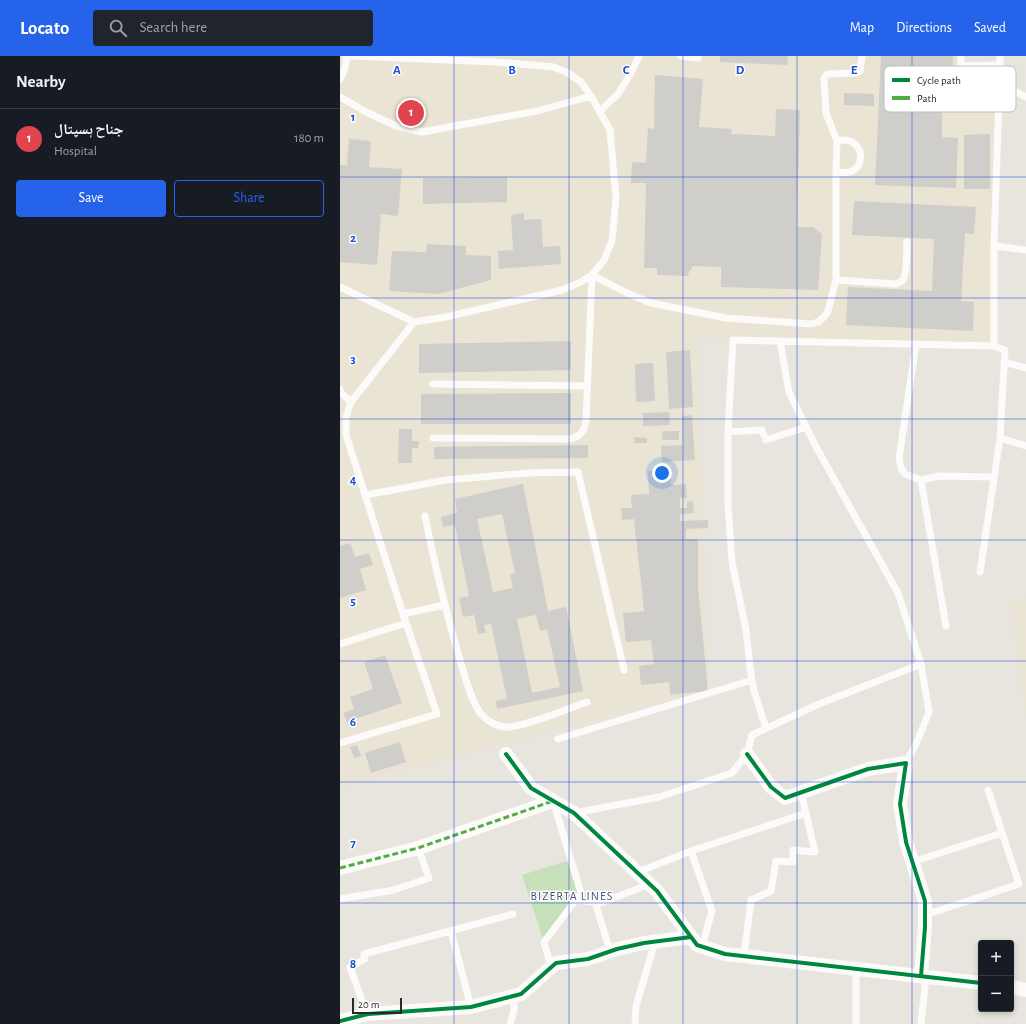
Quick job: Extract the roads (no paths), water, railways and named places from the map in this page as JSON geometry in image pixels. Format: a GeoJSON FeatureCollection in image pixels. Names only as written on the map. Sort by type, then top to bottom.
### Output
{"type":"FeatureCollection","features":[{"type":"Feature","properties":{"kind":"street"},"geometry":{"type":"LineString","coordinates":[[506,754],[531,788],[574,813],[638,872],[657,891],[697,945],[725,954],[978,983]]}},
{"type":"Feature","properties":{"kind":"street"},"geometry":{"type":"LineString","coordinates":[[747,754],[771,787],[785,798],[868,769],[906,763],[900,804],[906,842],[925,901],[923,976]]}},
{"type":"Feature","properties":{"kind":"street"},"geometry":{"type":"LineString","coordinates":[[340,868],[418,848],[552,801]]}},
{"type":"Feature","properties":{"kind":"street"},"geometry":{"type":"LineString","coordinates":[[340,1021],[366,1014],[471,1007],[521,994],[556,963],[588,959],[610,951],[654,942],[691,937]]}},
{"type":"Feature","properties":{"kind":"street"},"geometry":{"type":"LineString","coordinates":[[1014,988],[1026,990]]}},
{"type":"Feature","properties":{"kind":"lane"},"geometry":{"type":"LineString","coordinates":[[340,79],[345,72],[347,64],[346,56]]}},
{"type":"Feature","properties":{"kind":"lane"},"geometry":{"type":"LineString","coordinates":[[340,286],[414,322],[446,317],[562,290],[581,282],[592,275],[604,260],[612,241],[616,198],[610,130],[591,96],[581,82],[568,72],[554,67],[495,62],[352,56]]}},
{"type":"Feature","properties":{"kind":"lane"},"geometry":{"type":"LineString","coordinates":[[600,111],[618,94],[630,75],[639,56]]}},
{"type":"Feature","properties":{"kind":"lane"},"geometry":{"type":"LineString","coordinates":[[681,56],[698,58]]}},
{"type":"Feature","properties":{"kind":"lane"},"geometry":{"type":"LineString","coordinates":[[592,275],[627,293],[651,303],[726,318],[811,324],[818,322],[828,311],[836,280],[837,142],[826,113],[824,79],[826,75],[830,74],[856,73],[860,71],[862,56]]}},
{"type":"Feature","properties":{"kind":"lane"},"geometry":{"type":"LineString","coordinates":[[961,56],[961,66],[1000,65],[1000,56]]}},
{"type":"Feature","properties":{"kind":"lane"},"geometry":{"type":"LineString","coordinates":[[1016,92],[1026,97]]}},
{"type":"Feature","properties":{"kind":"lane"},"geometry":{"type":"LineString","coordinates":[[340,97],[366,112],[396,126],[422,132],[537,111],[591,96]]}},
{"type":"Feature","properties":{"kind":"lane"},"geometry":{"type":"LineString","coordinates":[[994,346],[994,246],[998,112]]}},
{"type":"Feature","properties":{"kind":"lane"},"geometry":{"type":"LineString","coordinates":[[836,171],[843,173],[855,169],[860,164],[861,157],[860,150],[851,141],[844,140],[837,142]]}},
{"type":"Feature","properties":{"kind":"lane"},"geometry":{"type":"LineString","coordinates":[[836,280],[896,284],[901,282],[905,272],[907,242]]}},
{"type":"Feature","properties":{"kind":"lane"},"geometry":{"type":"LineString","coordinates":[[994,246],[1026,250]]}},
{"type":"Feature","properties":{"kind":"lane"},"geometry":{"type":"LineString","coordinates":[[433,438],[567,440],[581,435],[585,428],[588,386],[592,275]]}},
{"type":"Feature","properties":{"kind":"lane"},"geometry":{"type":"LineString","coordinates":[[340,743],[437,714],[403,614],[346,435],[346,417],[351,402],[414,322]]}},
{"type":"Feature","properties":{"kind":"lane"},"geometry":{"type":"LineString","coordinates":[[766,728],[752,680],[746,630],[732,562],[728,505],[728,432],[733,340],[994,346],[1005,350],[1000,438],[980,572]]}},
{"type":"Feature","properties":{"kind":"lane"},"geometry":{"type":"LineString","coordinates":[[780,341],[789,392],[818,452],[898,593],[921,664],[929,712],[917,742],[906,763]]}},
{"type":"Feature","properties":{"kind":"lane"},"geometry":{"type":"LineString","coordinates":[[916,344],[900,458],[901,468],[905,474],[921,480],[939,476],[994,477]]}},
{"type":"Feature","properties":{"kind":"lane"},"geometry":{"type":"LineString","coordinates":[[1004,362],[1026,368]]}},
{"type":"Feature","properties":{"kind":"lane"},"geometry":{"type":"LineString","coordinates":[[433,384],[588,386]]}},
{"type":"Feature","properties":{"kind":"lane"},"geometry":{"type":"LineString","coordinates":[[340,389],[341,393],[351,402]]}},
{"type":"Feature","properties":{"kind":"lane"},"geometry":{"type":"LineString","coordinates":[[728,432],[762,430],[766,440],[806,427]]}},
{"type":"Feature","properties":{"kind":"lane"},"geometry":{"type":"LineString","coordinates":[[1000,438],[1026,446]]}},
{"type":"Feature","properties":{"kind":"lane"},"geometry":{"type":"LineString","coordinates":[[366,495],[446,480],[578,472],[624,670]]}},
{"type":"Feature","properties":{"kind":"lane"},"geometry":{"type":"LineString","coordinates":[[921,480],[946,626]]}},
{"type":"Feature","properties":{"kind":"lane"},"geometry":{"type":"LineString","coordinates":[[424,516],[444,605],[476,707],[483,717],[494,724],[504,727],[518,726],[587,702]]}},
{"type":"Feature","properties":{"kind":"lane"},"geometry":{"type":"LineString","coordinates":[[403,614],[444,605]]}},
{"type":"Feature","properties":{"kind":"lane"},"geometry":{"type":"LineString","coordinates":[[340,644],[406,623]]}},
{"type":"Feature","properties":{"kind":"lane"},"geometry":{"type":"LineString","coordinates":[[574,813],[659,797],[732,773],[747,754],[752,735],[819,704],[921,664]]}},
{"type":"Feature","properties":{"kind":"lane"},"geometry":{"type":"LineString","coordinates":[[558,739],[752,680]]}},
{"type":"Feature","properties":{"kind":"lane"},"geometry":{"type":"LineString","coordinates":[[925,915],[1019,884],[988,790]]}},
{"type":"Feature","properties":{"kind":"lane"},"geometry":{"type":"LineString","coordinates":[[744,956],[751,900],[771,891],[776,861],[793,862],[793,850],[815,852],[801,792]]}},
{"type":"Feature","properties":{"kind":"lane"},"geometry":{"type":"LineString","coordinates":[[551,967],[544,942],[581,893],[552,801]]}},
{"type":"Feature","properties":{"kind":"lane"},"geometry":{"type":"LineString","coordinates":[[638,872],[691,851],[806,813]]}},
{"type":"Feature","properties":{"kind":"lane"},"geometry":{"type":"LineString","coordinates":[[912,862],[1002,833]]}},
{"type":"Feature","properties":{"kind":"lane"},"geometry":{"type":"LineString","coordinates":[[340,899],[394,890],[429,878],[418,848]]}},
{"type":"Feature","properties":{"kind":"lane"},"geometry":{"type":"LineString","coordinates":[[691,851],[712,911],[702,947]]}},
{"type":"Feature","properties":{"kind":"lane"},"geometry":{"type":"LineString","coordinates":[[575,900],[601,903],[650,884]]}},
{"type":"Feature","properties":{"kind":"lane"},"geometry":{"type":"LineString","coordinates":[[595,902],[610,951]]}},
{"type":"Feature","properties":{"kind":"lane"},"geometry":{"type":"LineString","coordinates":[[366,1014],[350,967],[365,959],[364,954],[513,914]]}},
{"type":"Feature","properties":{"kind":"lane"},"geometry":{"type":"LineString","coordinates":[[451,930],[471,1007]]}},
{"type":"Feature","properties":{"kind":"lane"},"geometry":{"type":"LineString","coordinates":[[635,1024],[636,1006],[654,942]]}},
{"type":"Feature","properties":{"kind":"lane"},"geometry":{"type":"LineString","coordinates":[[856,969],[856,1024]]}},
{"type":"Feature","properties":{"kind":"lane"},"geometry":{"type":"LineString","coordinates":[[921,1024],[923,976]]}},
{"type":"Feature","properties":{"kind":"lane"},"geometry":{"type":"LineString","coordinates":[[510,1024],[514,1011],[514,996]]}},
{"type":"Feature","properties":{"kind":"place","name":"جناح ہسپتال"},"geometry":{"type":"Point","coordinates":[411,113]}},
{"type":"Feature","properties":{"kind":"district","name":"BIZERTA LINES"},"geometry":{"type":"Point","coordinates":[572,896]}}]}
